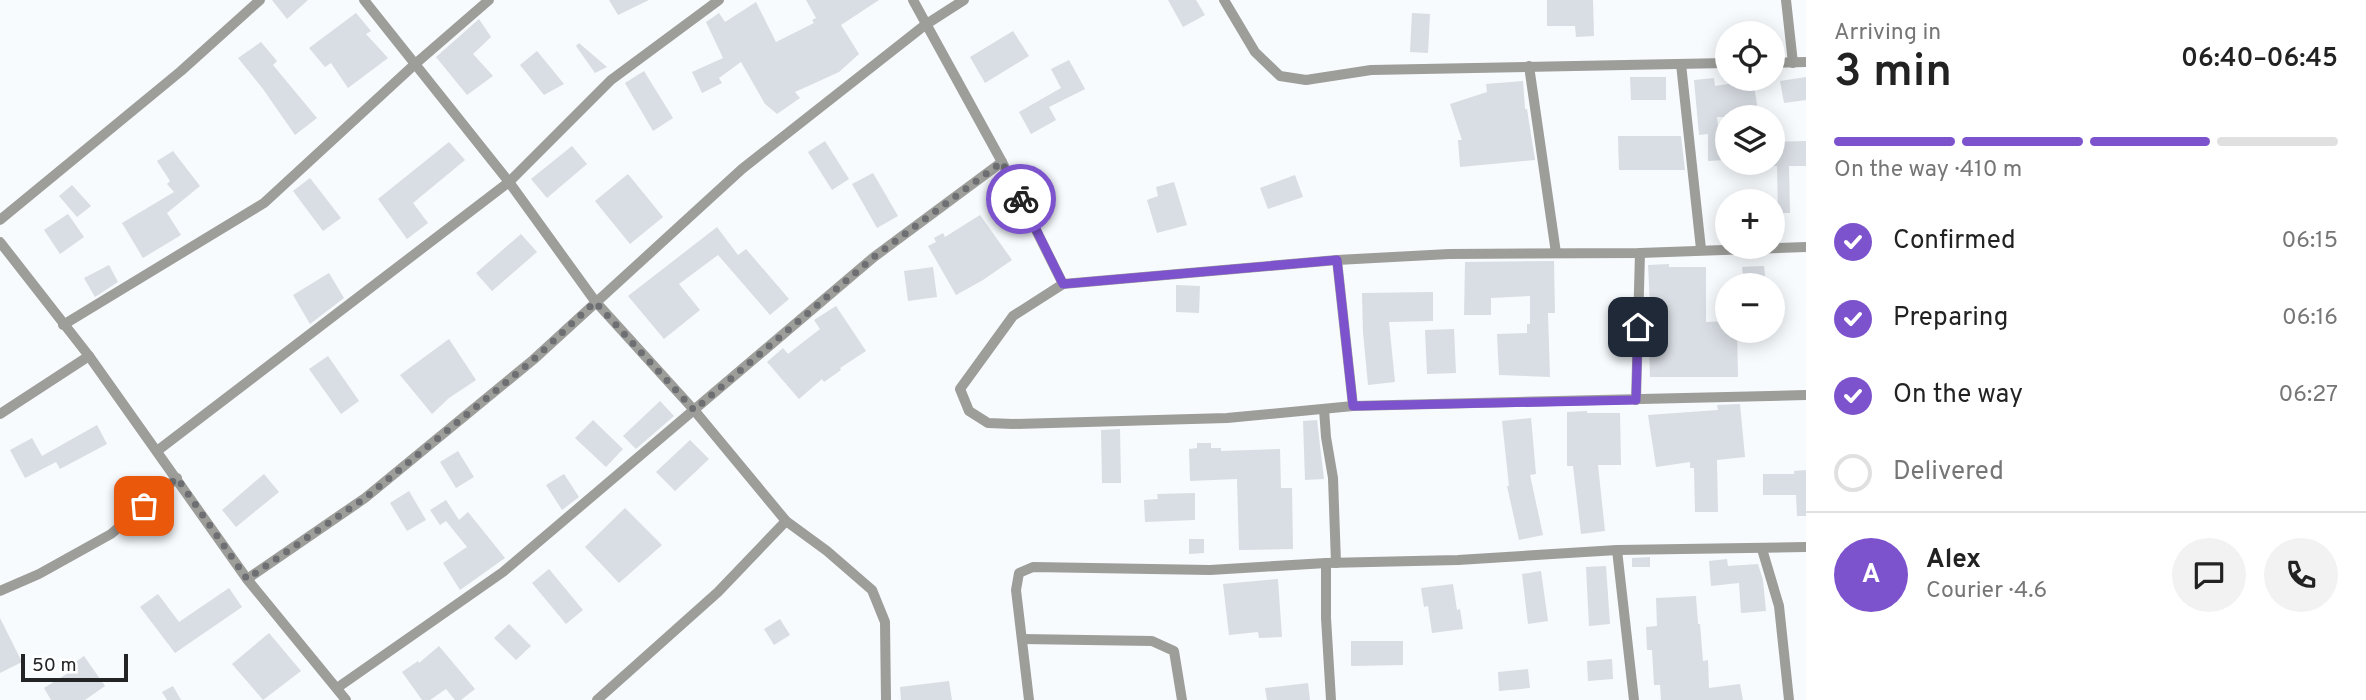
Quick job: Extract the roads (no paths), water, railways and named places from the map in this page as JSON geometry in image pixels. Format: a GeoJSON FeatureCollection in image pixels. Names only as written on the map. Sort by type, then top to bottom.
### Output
{"type":"FeatureCollection","features":[{"type":"Feature","properties":{"kind":"street"},"geometry":{"type":"LineString","coordinates":[[0,220],[180,71],[260,0]]}},
{"type":"Feature","properties":{"kind":"street"},"geometry":{"type":"LineString","coordinates":[[364,0],[509,183],[595,302],[694,410],[786,521],[827,551],[872,590],[884,622],[886,700]]}},
{"type":"Feature","properties":{"kind":"street"},"geometry":{"type":"LineString","coordinates":[[63,325],[264,203],[489,0]]}},
{"type":"Feature","properties":{"kind":"street"},"geometry":{"type":"LineString","coordinates":[[156,452],[509,183],[611,80],[719,0]]}},
{"type":"Feature","properties":{"kind":"street"},"geometry":{"type":"LineString","coordinates":[[913,0],[1002,162],[1063,284]]}},
{"type":"Feature","properties":{"kind":"street"},"geometry":{"type":"LineString","coordinates":[[247,579],[365,498],[533,360],[742,169],[925,25],[964,0]]}},
{"type":"Feature","properties":{"kind":"street"},"geometry":{"type":"LineString","coordinates":[[1224,0],[1255,52],[1280,76],[1306,80],[1371,70],[1715,63]]}},
{"type":"Feature","properties":{"kind":"street"},"geometry":{"type":"LineString","coordinates":[[1786,0],[1793,62]]}},
{"type":"Feature","properties":{"kind":"street"},"geometry":{"type":"LineString","coordinates":[[1785,62],[1806,62]]}},
{"type":"Feature","properties":{"kind":"street"},"geometry":{"type":"LineString","coordinates":[[1681,64],[1701,249]]}},
{"type":"Feature","properties":{"kind":"street"},"geometry":{"type":"LineString","coordinates":[[1529,66],[1556,253]]}},
{"type":"Feature","properties":{"kind":"street"},"geometry":{"type":"LineString","coordinates":[[337,688],[503,572],[874,257],[1002,162]]}},
{"type":"Feature","properties":{"kind":"street"},"geometry":{"type":"LineString","coordinates":[[0,242],[89,356],[247,579],[346,700]]}},
{"type":"Feature","properties":{"kind":"street"},"geometry":{"type":"LineString","coordinates":[[1806,247],[1640,253],[1448,254],[1337,260],[1063,284],[1013,316],[960,388],[969,411],[988,423],[1013,424],[1227,418],[1353,406],[1806,395]]}},
{"type":"Feature","properties":{"kind":"street"},"geometry":{"type":"LineString","coordinates":[[1636,400],[1640,253]]}},
{"type":"Feature","properties":{"kind":"street"},"geometry":{"type":"LineString","coordinates":[[1337,260],[1353,406]]}},
{"type":"Feature","properties":{"kind":"street"},"geometry":{"type":"LineString","coordinates":[[0,414],[89,356]]}},
{"type":"Feature","properties":{"kind":"street"},"geometry":{"type":"LineString","coordinates":[[1324,410],[1333,478],[1331,563],[1326,618],[1331,700]]}},
{"type":"Feature","properties":{"kind":"street"},"geometry":{"type":"LineString","coordinates":[[0,591],[111,534],[177,478]]}},
{"type":"Feature","properties":{"kind":"street"},"geometry":{"type":"LineString","coordinates":[[597,700],[718,592],[786,521]]}},
{"type":"Feature","properties":{"kind":"street"},"geometry":{"type":"LineString","coordinates":[[1029,700],[1016,590],[1019,573],[1033,567],[1210,570],[1331,563],[1458,560],[1617,550],[1806,547]]}},
{"type":"Feature","properties":{"kind":"street"},"geometry":{"type":"LineString","coordinates":[[1762,549],[1779,606],[1789,700]]}},
{"type":"Feature","properties":{"kind":"street"},"geometry":{"type":"LineString","coordinates":[[1617,550],[1634,700]]}},
{"type":"Feature","properties":{"kind":"street"},"geometry":{"type":"LineString","coordinates":[[1022,639],[1152,641],[1174,651],[1182,700]]}}]}
